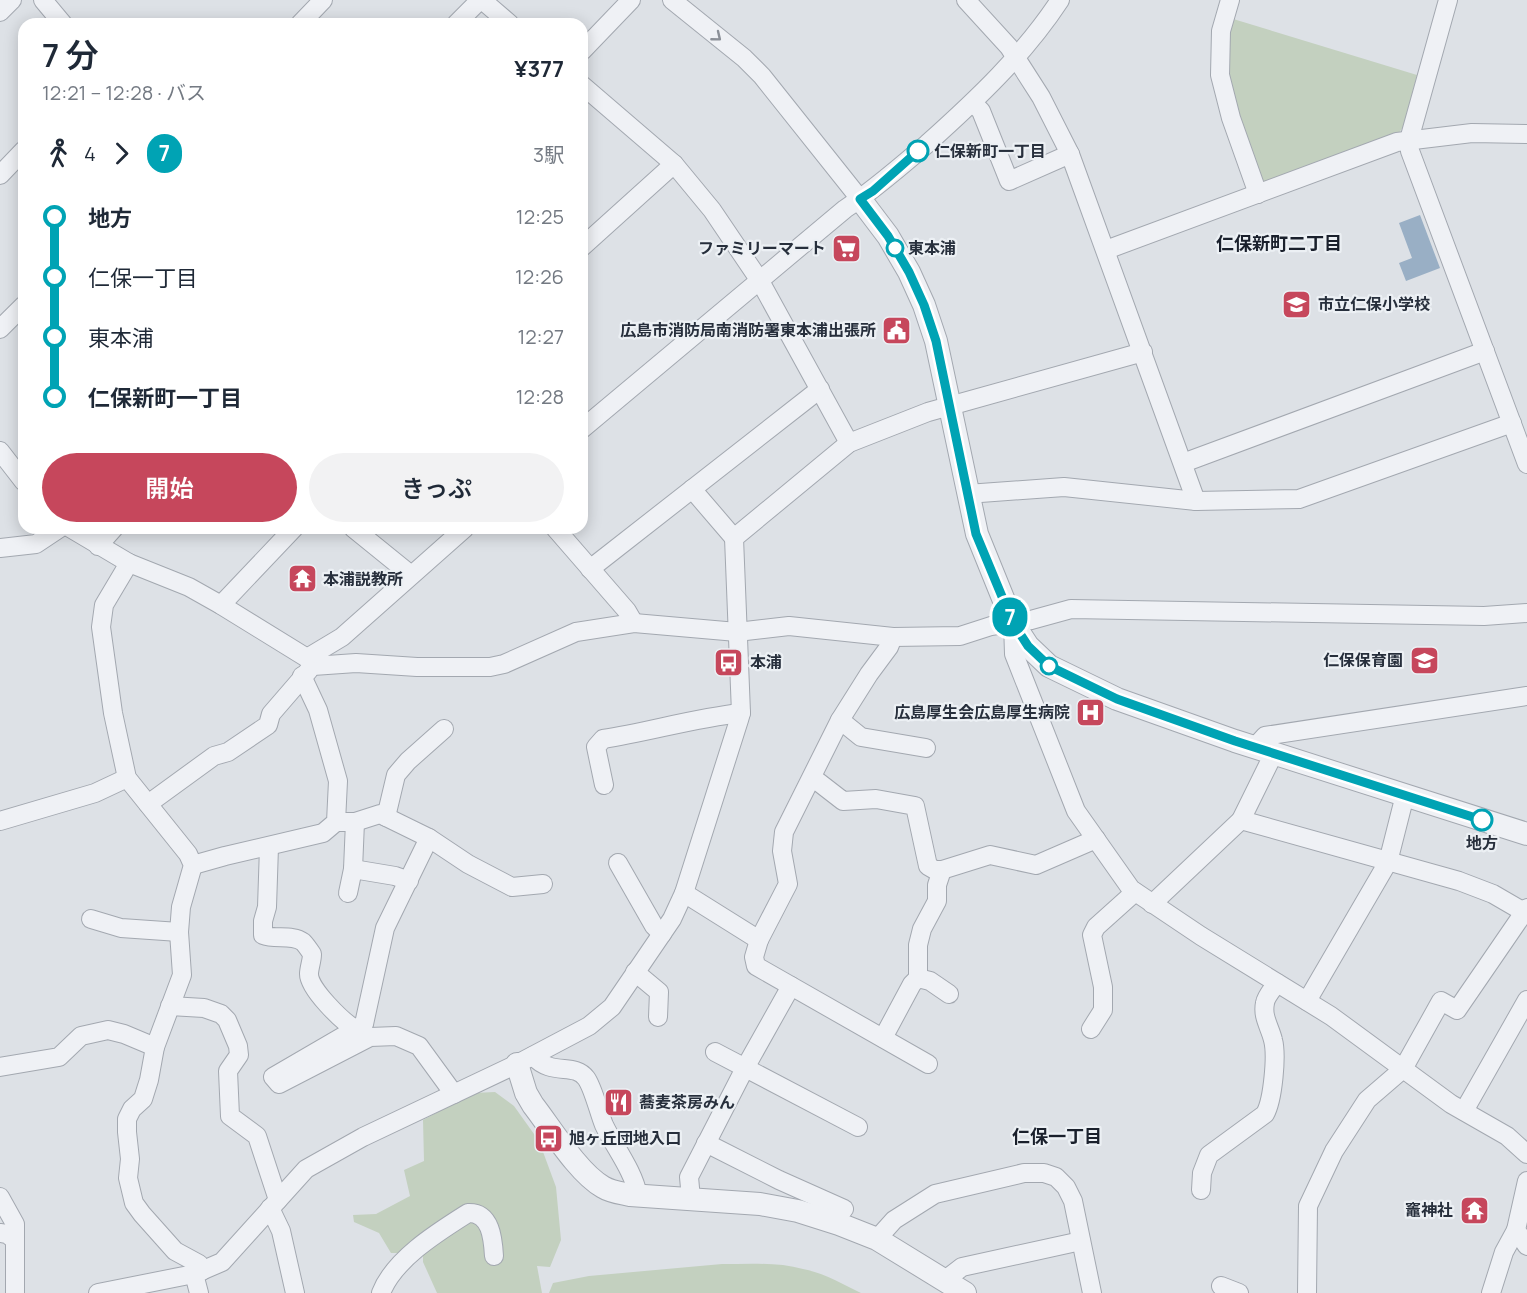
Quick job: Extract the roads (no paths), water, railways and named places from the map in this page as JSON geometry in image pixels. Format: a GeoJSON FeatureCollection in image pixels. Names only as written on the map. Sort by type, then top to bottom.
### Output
{"type":"FeatureCollection","features":[{"type":"Feature","properties":{"kind":"street"},"geometry":{"type":"LineString","coordinates":[[0,12],[12,0]]}},
{"type":"Feature","properties":{"kind":"street"},"geometry":{"type":"LineString","coordinates":[[43,0],[58,18]]}},
{"type":"Feature","properties":{"kind":"street"},"geometry":{"type":"LineString","coordinates":[[306,18],[323,0]]}},
{"type":"Feature","properties":{"kind":"street"},"geometry":{"type":"LineString","coordinates":[[462,18],[481,0],[503,18]]}},
{"type":"Feature","properties":{"kind":"street"},"geometry":{"type":"LineString","coordinates":[[588,45],[631,0]]}},
{"type":"Feature","properties":{"kind":"street"},"geometry":{"type":"LineString","coordinates":[[672,0],[744,58],[762,76],[888,236],[909,272],[924,305],[936,341],[976,534],[1013,623],[1028,646],[1049,666],[1117,699],[1264,750],[1527,834]]}},
{"type":"Feature","properties":{"kind":"street"},"geometry":{"type":"LineString","coordinates":[[966,0],[1009,47],[1041,98],[1070,154],[1196,501]]}},
{"type":"Feature","properties":{"kind":"street"},"geometry":{"type":"LineString","coordinates":[[588,424],[845,209],[873,191],[973,103],[1015,58],[1060,0]]}},
{"type":"Feature","properties":{"kind":"street"},"geometry":{"type":"LineString","coordinates":[[1230,0],[1221,31],[1220,75],[1231,118],[1258,194]]}},
{"type":"Feature","properties":{"kind":"street"},"geometry":{"type":"LineString","coordinates":[[1448,0],[1409,140],[1410,151],[1527,464]]}},
{"type":"Feature","properties":{"kind":"street"},"geometry":{"type":"LineString","coordinates":[[588,90],[674,164],[712,210],[760,281],[849,443]]}},
{"type":"Feature","properties":{"kind":"street"},"geometry":{"type":"LineString","coordinates":[[973,103],[981,111],[1009,181],[1070,154]]}},
{"type":"Feature","properties":{"kind":"street"},"geometry":{"type":"LineString","coordinates":[[1106,250],[1409,140],[1472,133],[1527,134]]}},
{"type":"Feature","properties":{"kind":"street"},"geometry":{"type":"LineString","coordinates":[[0,175],[18,156]]}},
{"type":"Feature","properties":{"kind":"street"},"geometry":{"type":"LineString","coordinates":[[588,242],[674,164]]}},
{"type":"Feature","properties":{"kind":"street"},"geometry":{"type":"LineString","coordinates":[[0,329],[18,311]]}},
{"type":"Feature","properties":{"kind":"street"},"geometry":{"type":"LineString","coordinates":[[1183,462],[1485,351]]}},
{"type":"Feature","properties":{"kind":"street"},"geometry":{"type":"LineString","coordinates":[[734,538],[849,443],[928,412],[1143,352]]}},
{"type":"Feature","properties":{"kind":"street"},"geometry":{"type":"LineString","coordinates":[[590,569],[820,389]]}},
{"type":"Feature","properties":{"kind":"street"},"geometry":{"type":"LineString","coordinates":[[967,494],[1064,487],[1196,501],[1299,499],[1512,423]]}},
{"type":"Feature","properties":{"kind":"street"},"geometry":{"type":"LineString","coordinates":[[0,451],[18,474]]}},
{"type":"Feature","properties":{"kind":"street"},"geometry":{"type":"LineString","coordinates":[[98,1293],[198,1272],[222,1262],[306,1169],[363,1137],[525,1060],[589,1026],[612,1007],[662,934],[684,893],[741,713],[734,538],[692,489]]}},
{"type":"Feature","properties":{"kind":"street"},"geometry":{"type":"LineString","coordinates":[[0,548],[36,544],[51,534]]}},
{"type":"Feature","properties":{"kind":"street"},"geometry":{"type":"LineString","coordinates":[[79,534],[129,563],[189,587],[221,605],[307,667],[338,781],[336,822]]}},
{"type":"Feature","properties":{"kind":"street"},"geometry":{"type":"LineString","coordinates":[[98,546],[109,534]]}},
{"type":"Feature","properties":{"kind":"street"},"geometry":{"type":"LineString","coordinates":[[221,605],[288,534]]}},
{"type":"Feature","properties":{"kind":"street"},"geometry":{"type":"LineString","coordinates":[[360,534],[411,575]]}},
{"type":"Feature","properties":{"kind":"street"},"geometry":{"type":"LineString","coordinates":[[148,804],[214,756],[228,752],[268,725],[271,714],[307,667],[458,534]]}},
{"type":"Feature","properties":{"kind":"street"},"geometry":{"type":"LineString","coordinates":[[560,534],[627,611],[634,623]]}},
{"type":"Feature","properties":{"kind":"street"},"geometry":{"type":"LineString","coordinates":[[129,563],[104,605],[101,627],[113,712],[127,778],[188,854],[193,865],[181,907],[179,932],[182,975],[155,1047],[143,1099],[132,1109],[127,1119],[130,1159],[128,1178],[134,1203],[142,1214],[175,1251],[199,1264],[199,1293]]}},
{"type":"Feature","properties":{"kind":"street"},"geometry":{"type":"LineString","coordinates":[[307,667],[356,663],[417,667],[490,667],[504,664],[576,632],[634,623],[737,632],[789,626],[893,637],[960,636],[991,626],[1071,609],[1484,616],[1527,613]]}},
{"type":"Feature","properties":{"kind":"street"},"geometry":{"type":"LineString","coordinates":[[1013,623],[1014,654],[1076,811],[1131,889],[1331,1016],[1464,1111],[1507,1136],[1527,1154]]}},
{"type":"Feature","properties":{"kind":"street"},"geometry":{"type":"LineString","coordinates":[[893,637],[889,647],[840,720],[784,832],[782,851],[788,884],[759,940],[754,957],[756,966],[928,1064]]}},
{"type":"Feature","properties":{"kind":"street"},"geometry":{"type":"LineString","coordinates":[[1152,904],[1241,820],[1264,750],[1265,736],[1527,696]]}},
{"type":"Feature","properties":{"kind":"street"},"geometry":{"type":"LineString","coordinates":[[604,784],[596,747],[603,739],[741,713]]}},
{"type":"Feature","properties":{"kind":"street"},"geometry":{"type":"LineString","coordinates":[[840,720],[861,737],[926,748]]}},
{"type":"Feature","properties":{"kind":"street"},"geometry":{"type":"LineString","coordinates":[[386,817],[396,776],[408,761],[444,729]]}},
{"type":"Feature","properties":{"kind":"street"},"geometry":{"type":"LineString","coordinates":[[812,777],[843,801],[876,799],[915,806],[928,866],[935,870],[942,870],[990,855],[1036,865],[1096,839]]}},
{"type":"Feature","properties":{"kind":"street"},"geometry":{"type":"LineString","coordinates":[[0,821],[95,793],[127,778]]}},
{"type":"Feature","properties":{"kind":"street"},"geometry":{"type":"LineString","coordinates":[[1307,1001],[1388,862],[1405,795]]}},
{"type":"Feature","properties":{"kind":"street"},"geometry":{"type":"LineString","coordinates":[[193,865],[323,833],[336,822],[355,822],[380,814],[429,838],[468,864],[512,887],[543,884]]}},
{"type":"Feature","properties":{"kind":"street"},"geometry":{"type":"LineString","coordinates":[[1241,820],[1459,881],[1526,910],[1456,1010],[1441,1001],[1403,1069],[1367,1100],[1334,1151],[1308,1206],[1307,1293]]}},
{"type":"Feature","properties":{"kind":"street"},"geometry":{"type":"LineString","coordinates":[[348,893],[353,869],[355,822]]}},
{"type":"Feature","properties":{"kind":"street"},"geometry":{"type":"LineString","coordinates":[[429,838],[385,928],[364,1024],[273,1077],[279,1084],[370,1037],[396,1036],[419,1046],[454,1094]]}},
{"type":"Feature","properties":{"kind":"street"},"geometry":{"type":"LineString","coordinates":[[269,846],[267,906],[263,921],[263,935],[270,938],[292,938],[302,942],[312,954],[309,975],[322,998],[344,1022],[355,1029]]}},
{"type":"Feature","properties":{"kind":"street"},"geometry":{"type":"LineString","coordinates":[[618,863],[654,926],[662,934]]}},
{"type":"Feature","properties":{"kind":"street"},"geometry":{"type":"LineString","coordinates":[[353,869],[395,876],[409,881]]}},
{"type":"Feature","properties":{"kind":"street"},"geometry":{"type":"LineString","coordinates":[[883,1038],[912,984],[918,978],[918,945],[922,929],[937,901],[937,885],[942,870]]}},
{"type":"Feature","properties":{"kind":"street"},"geometry":{"type":"LineString","coordinates":[[1091,1029],[1103,1010],[1103,987],[1092,935],[1096,927],[1135,891]]}},
{"type":"Feature","properties":{"kind":"street"},"geometry":{"type":"LineString","coordinates":[[684,893],[759,940]]}},
{"type":"Feature","properties":{"kind":"street"},"geometry":{"type":"LineString","coordinates":[[91,919],[121,928],[179,932]]}},
{"type":"Feature","properties":{"kind":"street"},"geometry":{"type":"LineString","coordinates":[[635,972],[659,992],[658,1017]]}},
{"type":"Feature","properties":{"kind":"street"},"geometry":{"type":"LineString","coordinates":[[918,978],[930,981],[949,994]]}},
{"type":"Feature","properties":{"kind":"street"},"geometry":{"type":"LineString","coordinates":[[1201,1190],[1202,1173],[1209,1155],[1265,1114],[1270,1105],[1275,1051],[1264,1018],[1265,1002],[1277,983]]}},
{"type":"Feature","properties":{"kind":"street"},"geometry":{"type":"LineString","coordinates":[[691,1199],[689,1177],[745,1068],[791,986]]}},
{"type":"Feature","properties":{"kind":"street"},"geometry":{"type":"LineString","coordinates":[[1464,1111],[1527,1000]]}},
{"type":"Feature","properties":{"kind":"street"},"geometry":{"type":"LineString","coordinates":[[170,1006],[204,1008],[221,1014],[227,1020],[239,1054],[228,1071],[230,1116],[257,1136],[295,1293]]}},
{"type":"Feature","properties":{"kind":"street"},"geometry":{"type":"LineString","coordinates":[[1,1063],[59,1057],[81,1036],[108,1030],[155,1047]]}},
{"type":"Feature","properties":{"kind":"street"},"geometry":{"type":"LineString","coordinates":[[715,1052],[858,1126]]}},
{"type":"Feature","properties":{"kind":"street"},"geometry":{"type":"LineString","coordinates":[[525,1060],[526,1093],[532,1105],[587,1176],[603,1188],[638,1195],[760,1204],[798,1211],[877,1239],[965,1293]]}},
{"type":"Feature","properties":{"kind":"street"},"geometry":{"type":"LineString","coordinates":[[525,1060],[540,1063],[549,1068],[575,1070],[586,1077],[604,1124],[636,1184],[638,1195]]}},
{"type":"Feature","properties":{"kind":"street"},"geometry":{"type":"LineString","coordinates":[[706,1143],[778,1180],[844,1209]]}},
{"type":"Feature","properties":{"kind":"street"},"geometry":{"type":"LineString","coordinates":[[877,1239],[894,1220],[935,1194],[1024,1173],[1044,1173],[1056,1177],[1066,1187],[1073,1201],[1092,1293]]}},
{"type":"Feature","properties":{"kind":"street"},"geometry":{"type":"LineString","coordinates":[[1491,1293],[1504,1252],[1516,1230],[1527,1181]]}},
{"type":"Feature","properties":{"kind":"street"},"geometry":{"type":"LineString","coordinates":[[0,1197],[15,1224],[8,1237],[15,1293]]}},
{"type":"Feature","properties":{"kind":"street"},"geometry":{"type":"LineString","coordinates":[[381,1293],[384,1285],[407,1257],[434,1235],[468,1213],[474,1212],[482,1217],[489,1226],[494,1256]]}},
{"type":"Feature","properties":{"kind":"street"},"geometry":{"type":"LineString","coordinates":[[1516,1230],[1527,1246]]}},
{"type":"Feature","properties":{"kind":"street"},"geometry":{"type":"LineString","coordinates":[[945,1280],[962,1267],[1081,1241]]}},
{"type":"Feature","properties":{"kind":"street"},"geometry":{"type":"LineString","coordinates":[[1221,1286],[1239,1293]]}},
{"type":"Feature","properties":{"kind":"water"},"geometry":{"type":"Polygon","coordinates":[[[1420,215],[1440,268],[1406,281],[1399,263],[1412,258],[1399,223],[1420,215]]]}},
{"type":"Feature","properties":{"kind":"place","name":"仁保新町一丁目"},"geometry":{"type":"Point","coordinates":[918,151]}},
{"type":"Feature","properties":{"kind":"place","name":"ファミリーマート"},"geometry":{"type":"Point","coordinates":[847,248]}},
{"type":"Feature","properties":{"kind":"place","name":"東本浦"},"geometry":{"type":"Point","coordinates":[895,248]}},
{"type":"Feature","properties":{"kind":"place","name":"市立仁保小学校"},"geometry":{"type":"Point","coordinates":[1297,304]}},
{"type":"Feature","properties":{"kind":"place","name":"広島市消防局南消防署東本浦出張所"},"geometry":{"type":"Point","coordinates":[897,330]}},
{"type":"Feature","properties":{"kind":"place","name":"本浦説教所"},"geometry":{"type":"Point","coordinates":[302,579]}},
{"type":"Feature","properties":{"kind":"place","name":"仁保保育園"},"geometry":{"type":"Point","coordinates":[1424,660]}},
{"type":"Feature","properties":{"kind":"place","name":"本浦"},"geometry":{"type":"Point","coordinates":[729,662]}},
{"type":"Feature","properties":{"kind":"place","name":"広島厚生会広島厚生病院"},"geometry":{"type":"Point","coordinates":[1091,712]}},
{"type":"Feature","properties":{"kind":"place","name":"地方"},"geometry":{"type":"Point","coordinates":[1482,820]}},
{"type":"Feature","properties":{"kind":"place","name":"蕎麦茶房みん"},"geometry":{"type":"Point","coordinates":[618,1102]}},
{"type":"Feature","properties":{"kind":"place","name":"旭ヶ丘団地入口"},"geometry":{"type":"Point","coordinates":[548,1138]}},
{"type":"Feature","properties":{"kind":"place","name":"竈神社"},"geometry":{"type":"Point","coordinates":[1474,1210]}},
{"type":"Feature","properties":{"kind":"district","name":"仁保新町二丁目"},"geometry":{"type":"Point","coordinates":[1279,243]}},
{"type":"Feature","properties":{"kind":"district","name":"仁保一丁目"},"geometry":{"type":"Point","coordinates":[1057,1136]}}]}
